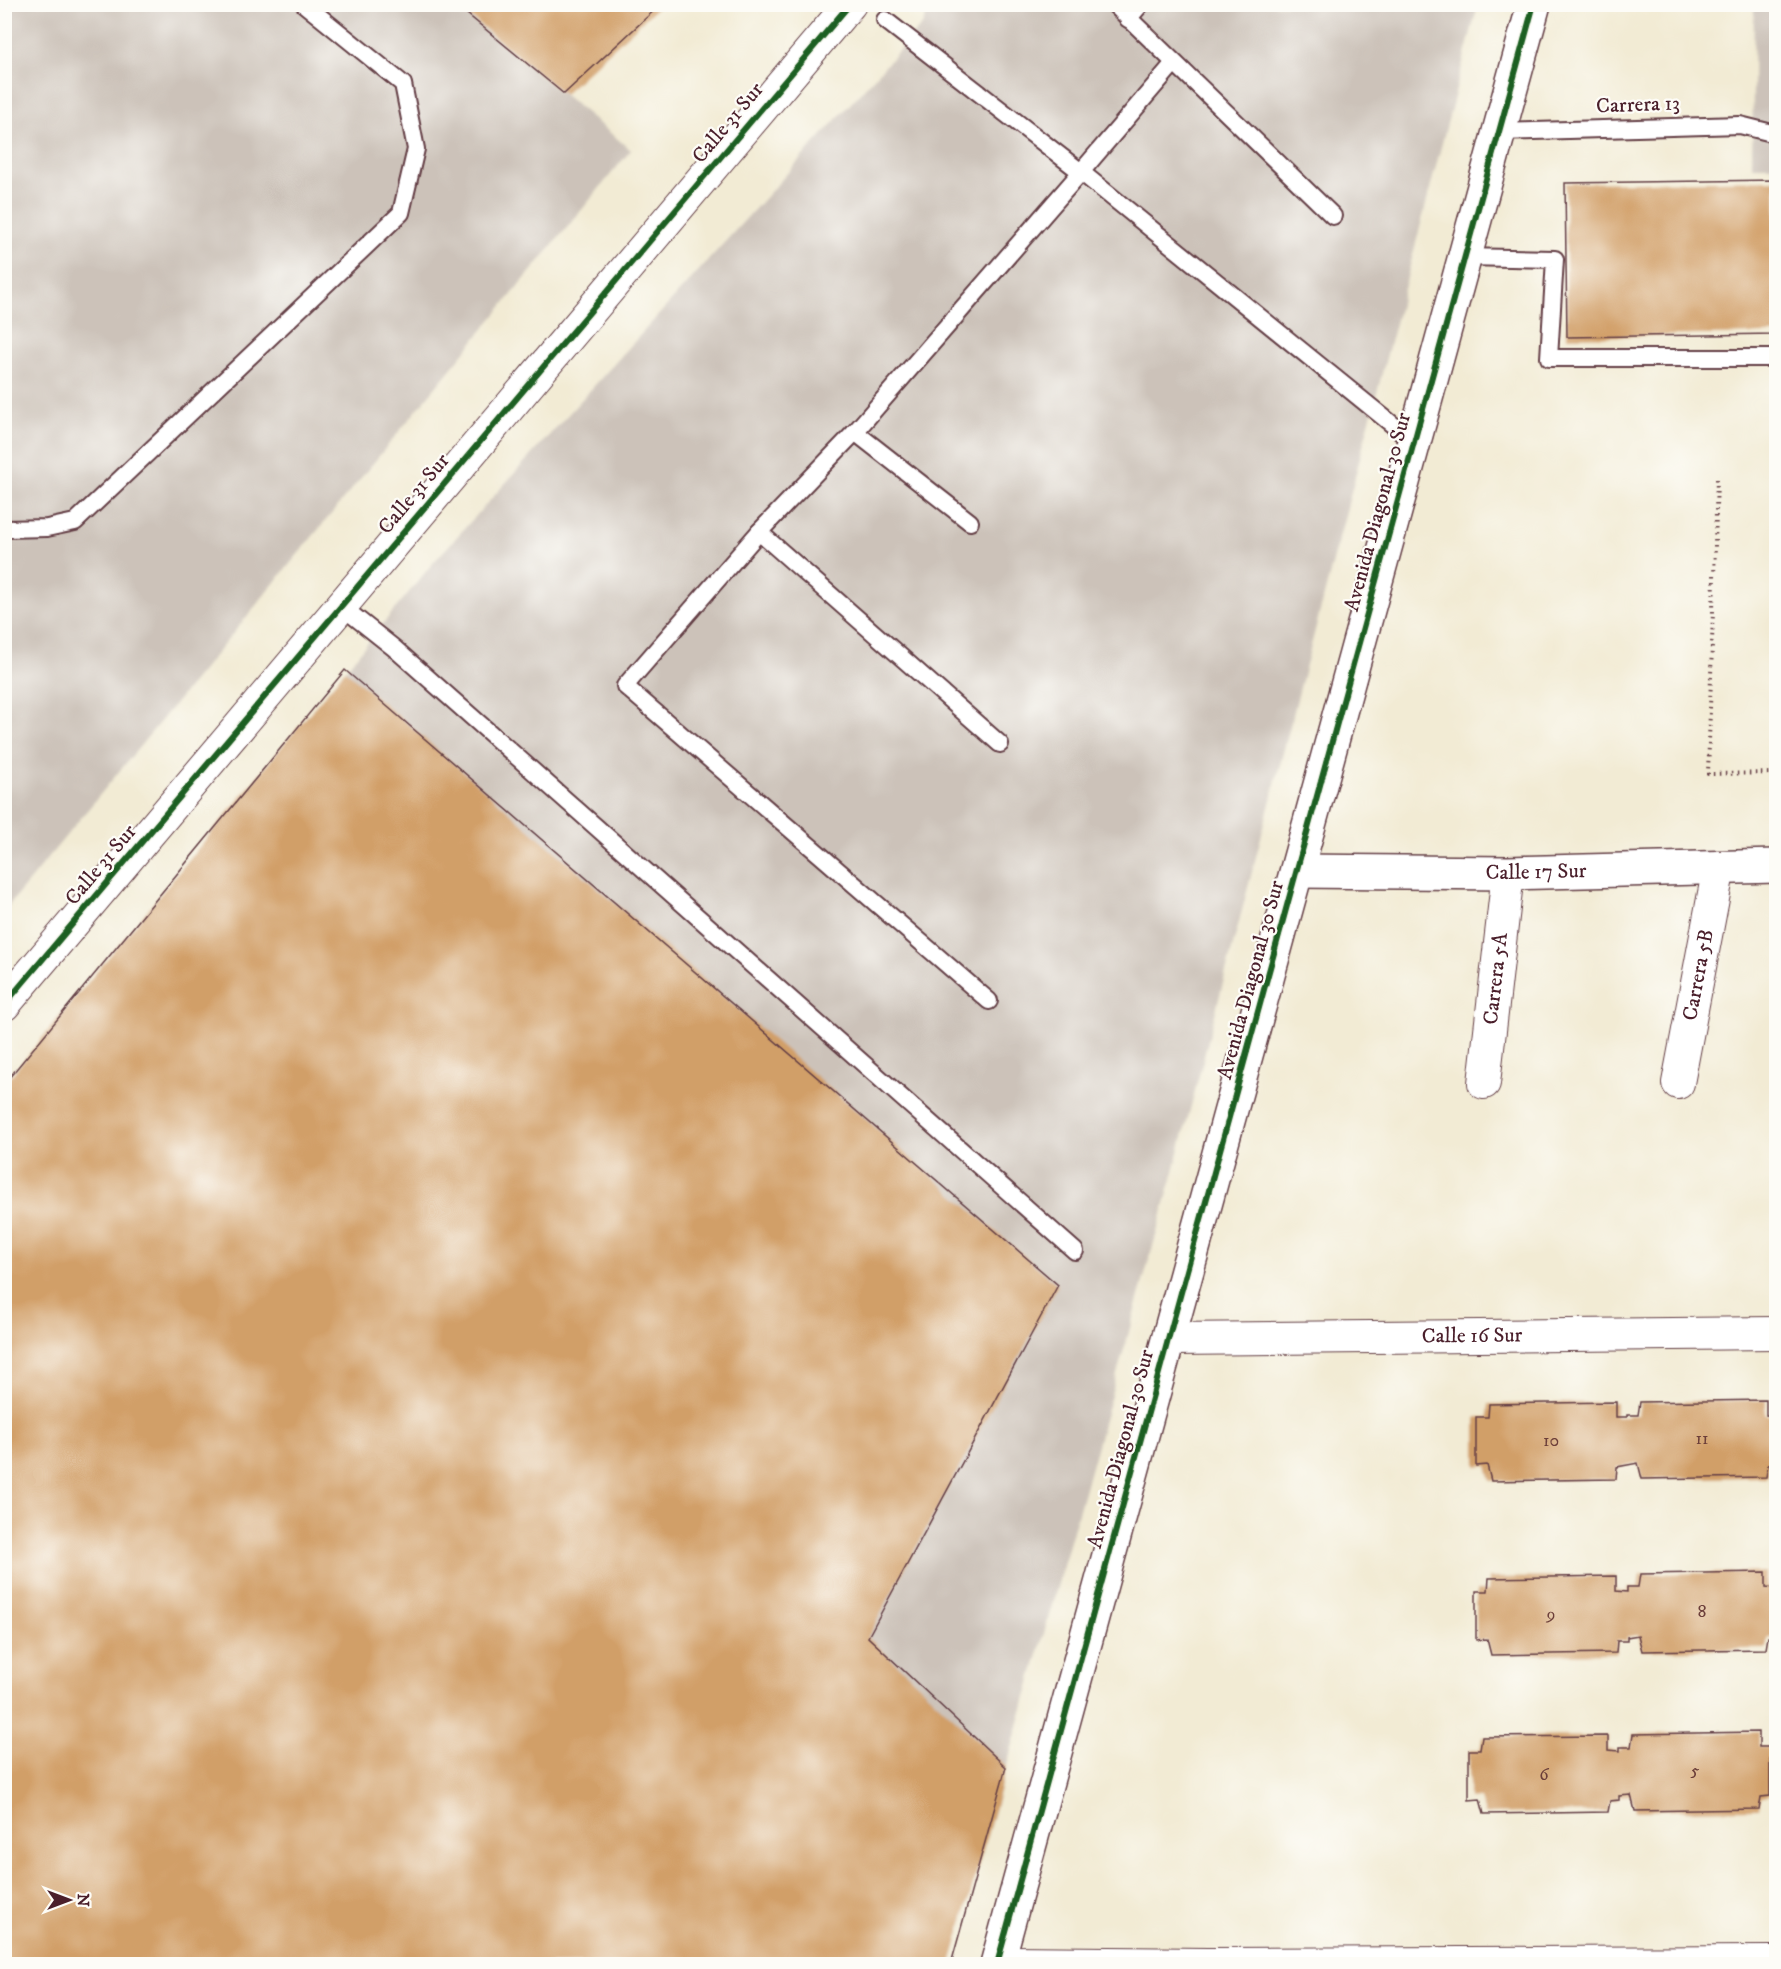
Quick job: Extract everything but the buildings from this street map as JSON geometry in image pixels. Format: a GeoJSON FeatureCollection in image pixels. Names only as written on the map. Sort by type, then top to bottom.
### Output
{"type":"FeatureCollection","features":[{"type":"Feature","properties":{"kind":"street","name":"Calle 31 Sur"},"geometry":{"type":"LineString","coordinates":[[4,1005],[850,4]]}},
{"type":"Feature","properties":{"kind":"street","name":"Avenida Diagonal 30 Sur"},"geometry":{"type":"LineString","coordinates":[[997,1963],[1534,4]]}},
{"type":"Feature","properties":{"kind":"street","name":"Calle 17 Sur"},"geometry":{"type":"LineString","coordinates":[[1298,871],[1508,873],[1776,866]]}},
{"type":"Feature","properties":{"kind":"street","name":"Carrera 5B"},"geometry":{"type":"LineString","coordinates":[[1678,1083],[1719,867]]}},
{"type":"Feature","properties":{"kind":"street","name":"Carrera 5A"},"geometry":{"type":"LineString","coordinates":[[1484,1083],[1508,873]]}},
{"type":"Feature","properties":{"kind":"street","name":"Calle 16 Sur"},"geometry":{"type":"LineString","coordinates":[[1168,1339],[1776,1333]]}},
{"type":"Feature","properties":{"kind":"street"},"geometry":{"type":"LineString","coordinates":[[997,1963],[1757,1963]]}},
{"type":"Feature","properties":{"kind":"lane"},"geometry":{"type":"LineString","coordinates":[[4,529],[46,528],[75,522],[400,213],[416,149],[403,84],[304,4]]}},
{"type":"Feature","properties":{"kind":"lane"},"geometry":{"type":"LineString","coordinates":[[1113,4],[1333,216]]}},
{"type":"Feature","properties":{"kind":"lane"},"geometry":{"type":"LineString","coordinates":[[1128,19],[1141,4]]}},
{"type":"Feature","properties":{"kind":"lane"},"geometry":{"type":"LineString","coordinates":[[885,20],[1081,172],[1414,442]]}},
{"type":"Feature","properties":{"kind":"lane"},"geometry":{"type":"LineString","coordinates":[[989,1000],[625,686],[759,532],[855,432],[1174,63]]}},
{"type":"Feature","properties":{"kind":"lane","name":"Carrera 13"},"geometry":{"type":"LineString","coordinates":[[1499,132],[1740,125],[1776,134]]}},
{"type":"Feature","properties":{"kind":"lane"},"geometry":{"type":"LineString","coordinates":[[1465,256],[1555,259],[1549,358],[1776,358]]}},
{"type":"Feature","properties":{"kind":"lane"},"geometry":{"type":"LineString","coordinates":[[855,432],[970,522]]}},
{"type":"Feature","properties":{"kind":"lane"},"geometry":{"type":"LineString","coordinates":[[759,532],[1000,744]]}},
{"type":"Feature","properties":{"kind":"lane"},"geometry":{"type":"LineString","coordinates":[[341,606],[394,648],[1075,1251]]}},
{"type":"Feature","properties":{"kind":"path"},"geometry":{"type":"LineString","coordinates":[[1717,479],[1708,774],[1776,773]]}},
{"type":"Feature","properties":{"kind":"shaded area"},"geometry":{"type":"Polygon","coordinates":[[[5,5],[455,5],[631,150],[5,910],[5,5]]]}},
{"type":"Feature","properties":{"kind":"shaded area"},"geometry":{"type":"Polygon","coordinates":[[[929,5],[1478,5],[1173,1175],[951,1964],[5,1964],[5,1084],[433,563],[923,24],[929,5]]]}},
{"type":"Feature","properties":{"kind":"shaded area"},"geometry":{"type":"Polygon","coordinates":[[[1754,5],[1776,5],[1776,166],[1752,166],[1754,5]]]}},
{"type":"Feature","properties":{"kind":"cycle path"},"geometry":{"type":"LineString","coordinates":[[4,1005],[850,4]]}},
{"type":"Feature","properties":{"kind":"cycle path"},"geometry":{"type":"LineString","coordinates":[[997,1964],[1534,4]]}}]}
